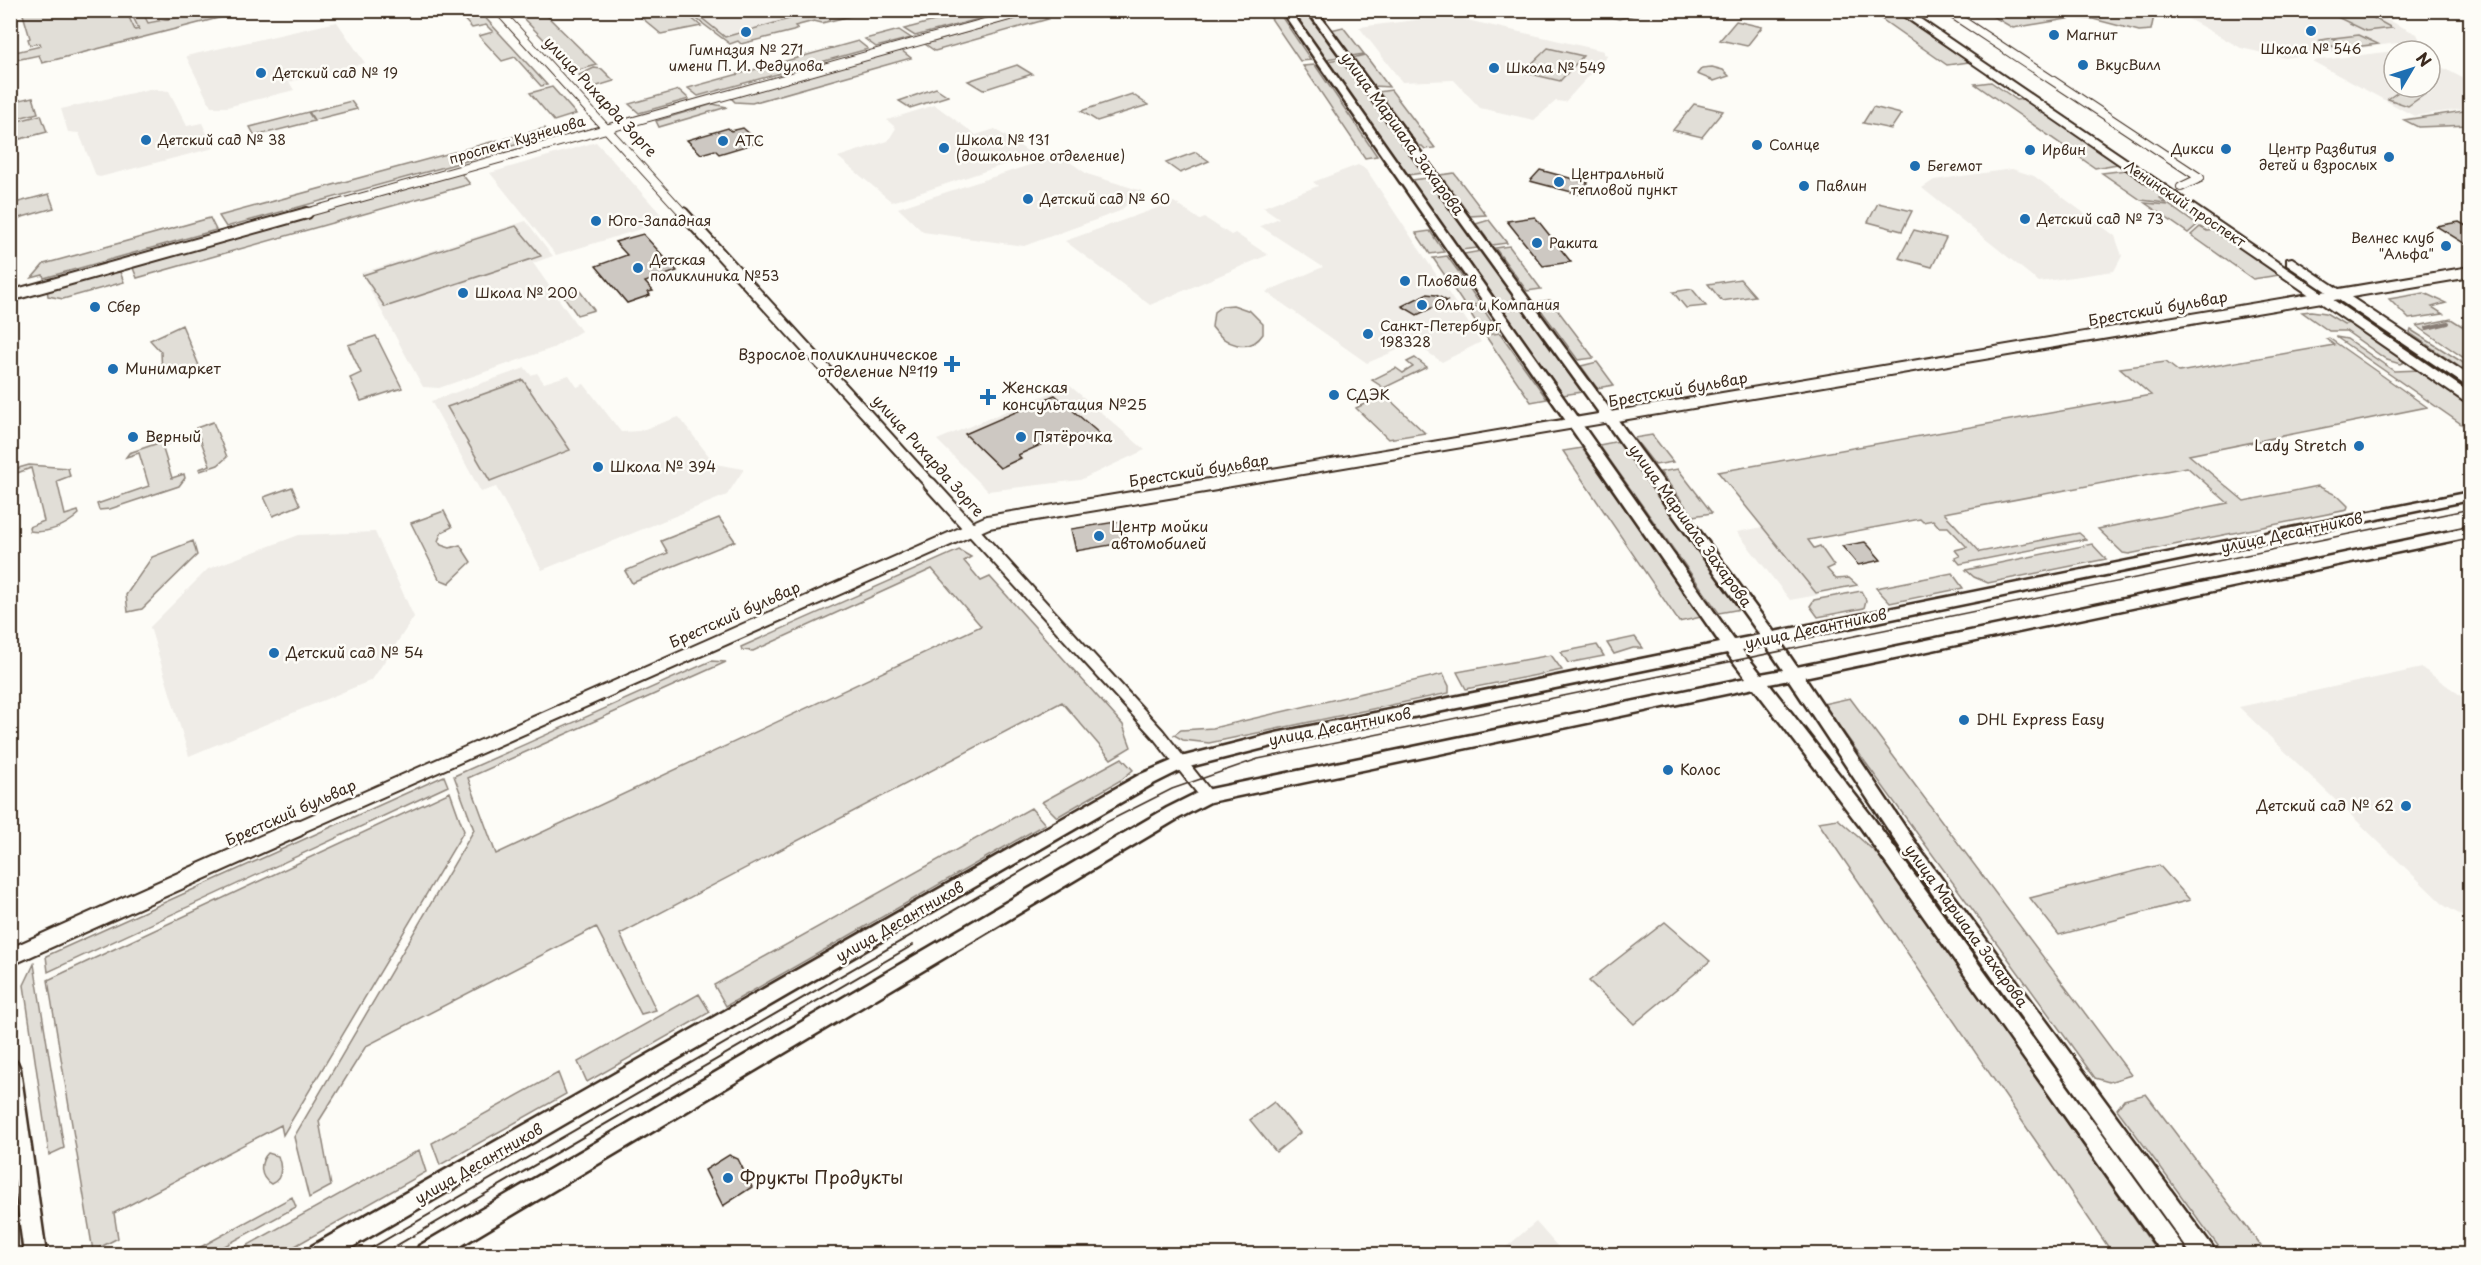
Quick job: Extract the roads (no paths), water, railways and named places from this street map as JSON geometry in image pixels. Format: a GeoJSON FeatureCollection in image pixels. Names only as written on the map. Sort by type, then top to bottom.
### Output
{"type":"FeatureCollection","features":[{"type":"Feature","properties":{"kind":"main road","name":"Ленинский проспект"},"geometry":{"type":"LineString","coordinates":[[1900,10],[2470,399]]}},
{"type":"Feature","properties":{"kind":"main road","name":"Ленинский проспект"},"geometry":{"type":"LineString","coordinates":[[1917,10],[2470,382]]}},
{"type":"Feature","properties":{"kind":"street","name":"улица Рихарда Зорге"},"geometry":{"type":"LineString","coordinates":[[498,10],[971,529],[1181,763],[1207,796]]}},
{"type":"Feature","properties":{"kind":"street","name":"проспект Кузнецова"},"geometry":{"type":"LineString","coordinates":[[10,296],[1016,10]]}},
{"type":"Feature","properties":{"kind":"street","name":"проспект Кузнецова"},"geometry":{"type":"LineString","coordinates":[[10,291],[1031,10]]}},
{"type":"Feature","properties":{"kind":"street","name":"улица Маршала Захарова"},"geometry":{"type":"LineString","coordinates":[[1285,10],[1731,647],[1874,833],[2175,1254]]}},
{"type":"Feature","properties":{"kind":"street","name":"улица Маршала Захарова"},"geometry":{"type":"LineString","coordinates":[[1311,10],[1770,639],[1915,856],[2204,1254]]}},
{"type":"Feature","properties":{"kind":"street"},"geometry":{"type":"LineString","coordinates":[[1946,10],[2200,178],[2181,188]]}},
{"type":"Feature","properties":{"kind":"street","name":"Брестский бульвар"},"geometry":{"type":"LineString","coordinates":[[10,957],[988,522],[1576,425],[2470,272]]}},
{"type":"Feature","properties":{"kind":"street","name":"улица Десантников"},"geometry":{"type":"LineString","coordinates":[[320,1254],[1145,780],[1181,763],[1276,739],[2470,496]]}},
{"type":"Feature","properties":{"kind":"street"},"geometry":{"type":"LineString","coordinates":[[427,1254],[1173,813],[1207,796],[2470,532]]}},
{"type":"Feature","properties":{"kind":"street"},"geometry":{"type":"LineString","coordinates":[[10,1069],[35,1254]]}},
{"type":"Feature","properties":{"kind":"waterway"},"geometry":{"type":"LineString","coordinates":[[2427,328],[2448,323]]}},
{"type":"Feature","properties":{"kind":"tram line"},"geometry":{"type":"LineString","coordinates":[[1093,829],[1172,789],[1258,759],[2470,509]]}},
{"type":"Feature","properties":{"kind":"tram line"},"geometry":{"type":"LineString","coordinates":[[361,1254],[1096,828]]}},
{"type":"Feature","properties":{"kind":"tram line"},"geometry":{"type":"LineString","coordinates":[[382,1254],[913,945]]}},
{"type":"Feature","properties":{"kind":"place","name":"Школа № 546"},"geometry":{"type":"Point","coordinates":[2311,31]}},
{"type":"Feature","properties":{"kind":"place","name":"Гимназия № 271 имени П. И. Федулова"},"geometry":{"type":"Point","coordinates":[746,32]}},
{"type":"Feature","properties":{"kind":"place","name":"Магнит"},"geometry":{"type":"Point","coordinates":[2054,35]}},
{"type":"Feature","properties":{"kind":"place","name":"ВкусВилл"},"geometry":{"type":"Point","coordinates":[2083,65]}},
{"type":"Feature","properties":{"kind":"place","name":"Школа № 549"},"geometry":{"type":"Point","coordinates":[1494,68]}},
{"type":"Feature","properties":{"kind":"place","name":"Детский сад № 19"},"geometry":{"type":"Point","coordinates":[261,73]}},
{"type":"Feature","properties":{"kind":"place","name":"Детский сад № 38"},"geometry":{"type":"Point","coordinates":[146,140]}},
{"type":"Feature","properties":{"kind":"place","name":"АТС"},"geometry":{"type":"Point","coordinates":[723,141]}},
{"type":"Feature","properties":{"kind":"place","name":"Солнце"},"geometry":{"type":"Point","coordinates":[1757,145]}},
{"type":"Feature","properties":{"kind":"place","name":"Школа № 131 (дошкольное отделение)"},"geometry":{"type":"Point","coordinates":[944,148]}},
{"type":"Feature","properties":{"kind":"place","name":"Дикси"},"geometry":{"type":"Point","coordinates":[2226,149]}},
{"type":"Feature","properties":{"kind":"place","name":"Ирвин"},"geometry":{"type":"Point","coordinates":[2030,150]}},
{"type":"Feature","properties":{"kind":"place","name":"Центр Развития детей и взрослых"},"geometry":{"type":"Point","coordinates":[2389,157]}},
{"type":"Feature","properties":{"kind":"place","name":"Бегемот"},"geometry":{"type":"Point","coordinates":[1915,166]}},
{"type":"Feature","properties":{"kind":"place","name":"Центральный тепловой пункт"},"geometry":{"type":"Point","coordinates":[1559,182]}},
{"type":"Feature","properties":{"kind":"place","name":"Павлин"},"geometry":{"type":"Point","coordinates":[1804,186]}},
{"type":"Feature","properties":{"kind":"place","name":"Детский сад № 60"},"geometry":{"type":"Point","coordinates":[1028,199]}},
{"type":"Feature","properties":{"kind":"place","name":"Детский сад № 73"},"geometry":{"type":"Point","coordinates":[2025,219]}},
{"type":"Feature","properties":{"kind":"place","name":"Юго-Западная"},"geometry":{"type":"Point","coordinates":[596,221]}},
{"type":"Feature","properties":{"kind":"place","name":"Ракита"},"geometry":{"type":"Point","coordinates":[1537,243]}},
{"type":"Feature","properties":{"kind":"place","name":"Велнес клуб \"Альфа\""},"geometry":{"type":"Point","coordinates":[2446,246]}},
{"type":"Feature","properties":{"kind":"place","name":"Детская поликлиника №53"},"geometry":{"type":"Point","coordinates":[638,268]}},
{"type":"Feature","properties":{"kind":"place","name":"Пловдив"},"geometry":{"type":"Point","coordinates":[1405,281]}},
{"type":"Feature","properties":{"kind":"place","name":"Школа № 200"},"geometry":{"type":"Point","coordinates":[463,293]}},
{"type":"Feature","properties":{"kind":"place","name":"Ольга и Компания"},"geometry":{"type":"Point","coordinates":[1422,305]}},
{"type":"Feature","properties":{"kind":"place","name":"Сбер"},"geometry":{"type":"Point","coordinates":[95,307]}},
{"type":"Feature","properties":{"kind":"place","name":"Санкт-Петербург 198328"},"geometry":{"type":"Point","coordinates":[1368,334]}},
{"type":"Feature","properties":{"kind":"place","name":"Взрослое поликлиническое отделение №119"},"geometry":{"type":"Point","coordinates":[952,364]}},
{"type":"Feature","properties":{"kind":"place","name":"Минимаркет"},"geometry":{"type":"Point","coordinates":[113,369]}},
{"type":"Feature","properties":{"kind":"place","name":"СДЭК"},"geometry":{"type":"Point","coordinates":[1334,395]}},
{"type":"Feature","properties":{"kind":"place","name":"Женская консультация №25"},"geometry":{"type":"Point","coordinates":[988,397]}},
{"type":"Feature","properties":{"kind":"place","name":"Верный"},"geometry":{"type":"Point","coordinates":[133,437]}},
{"type":"Feature","properties":{"kind":"place","name":"Пятёрочка"},"geometry":{"type":"Point","coordinates":[1021,437]}},
{"type":"Feature","properties":{"kind":"place","name":"Lady Stretch"},"geometry":{"type":"Point","coordinates":[2359,446]}},
{"type":"Feature","properties":{"kind":"place","name":"Школа № 394"},"geometry":{"type":"Point","coordinates":[598,467]}},
{"type":"Feature","properties":{"kind":"place","name":"Центр мойки автомобилей"},"geometry":{"type":"Point","coordinates":[1099,536]}},
{"type":"Feature","properties":{"kind":"place","name":"Детский сад № 54"},"geometry":{"type":"Point","coordinates":[274,653]}},
{"type":"Feature","properties":{"kind":"place","name":"DHL Express Easy"},"geometry":{"type":"Point","coordinates":[1964,720]}},
{"type":"Feature","properties":{"kind":"place","name":"Колос"},"geometry":{"type":"Point","coordinates":[1668,770]}},
{"type":"Feature","properties":{"kind":"place","name":"Детский сад № 62"},"geometry":{"type":"Point","coordinates":[2406,806]}},
{"type":"Feature","properties":{"kind":"place","name":"Фрукты Продукты"},"geometry":{"type":"Point","coordinates":[728,1178]}}]}
